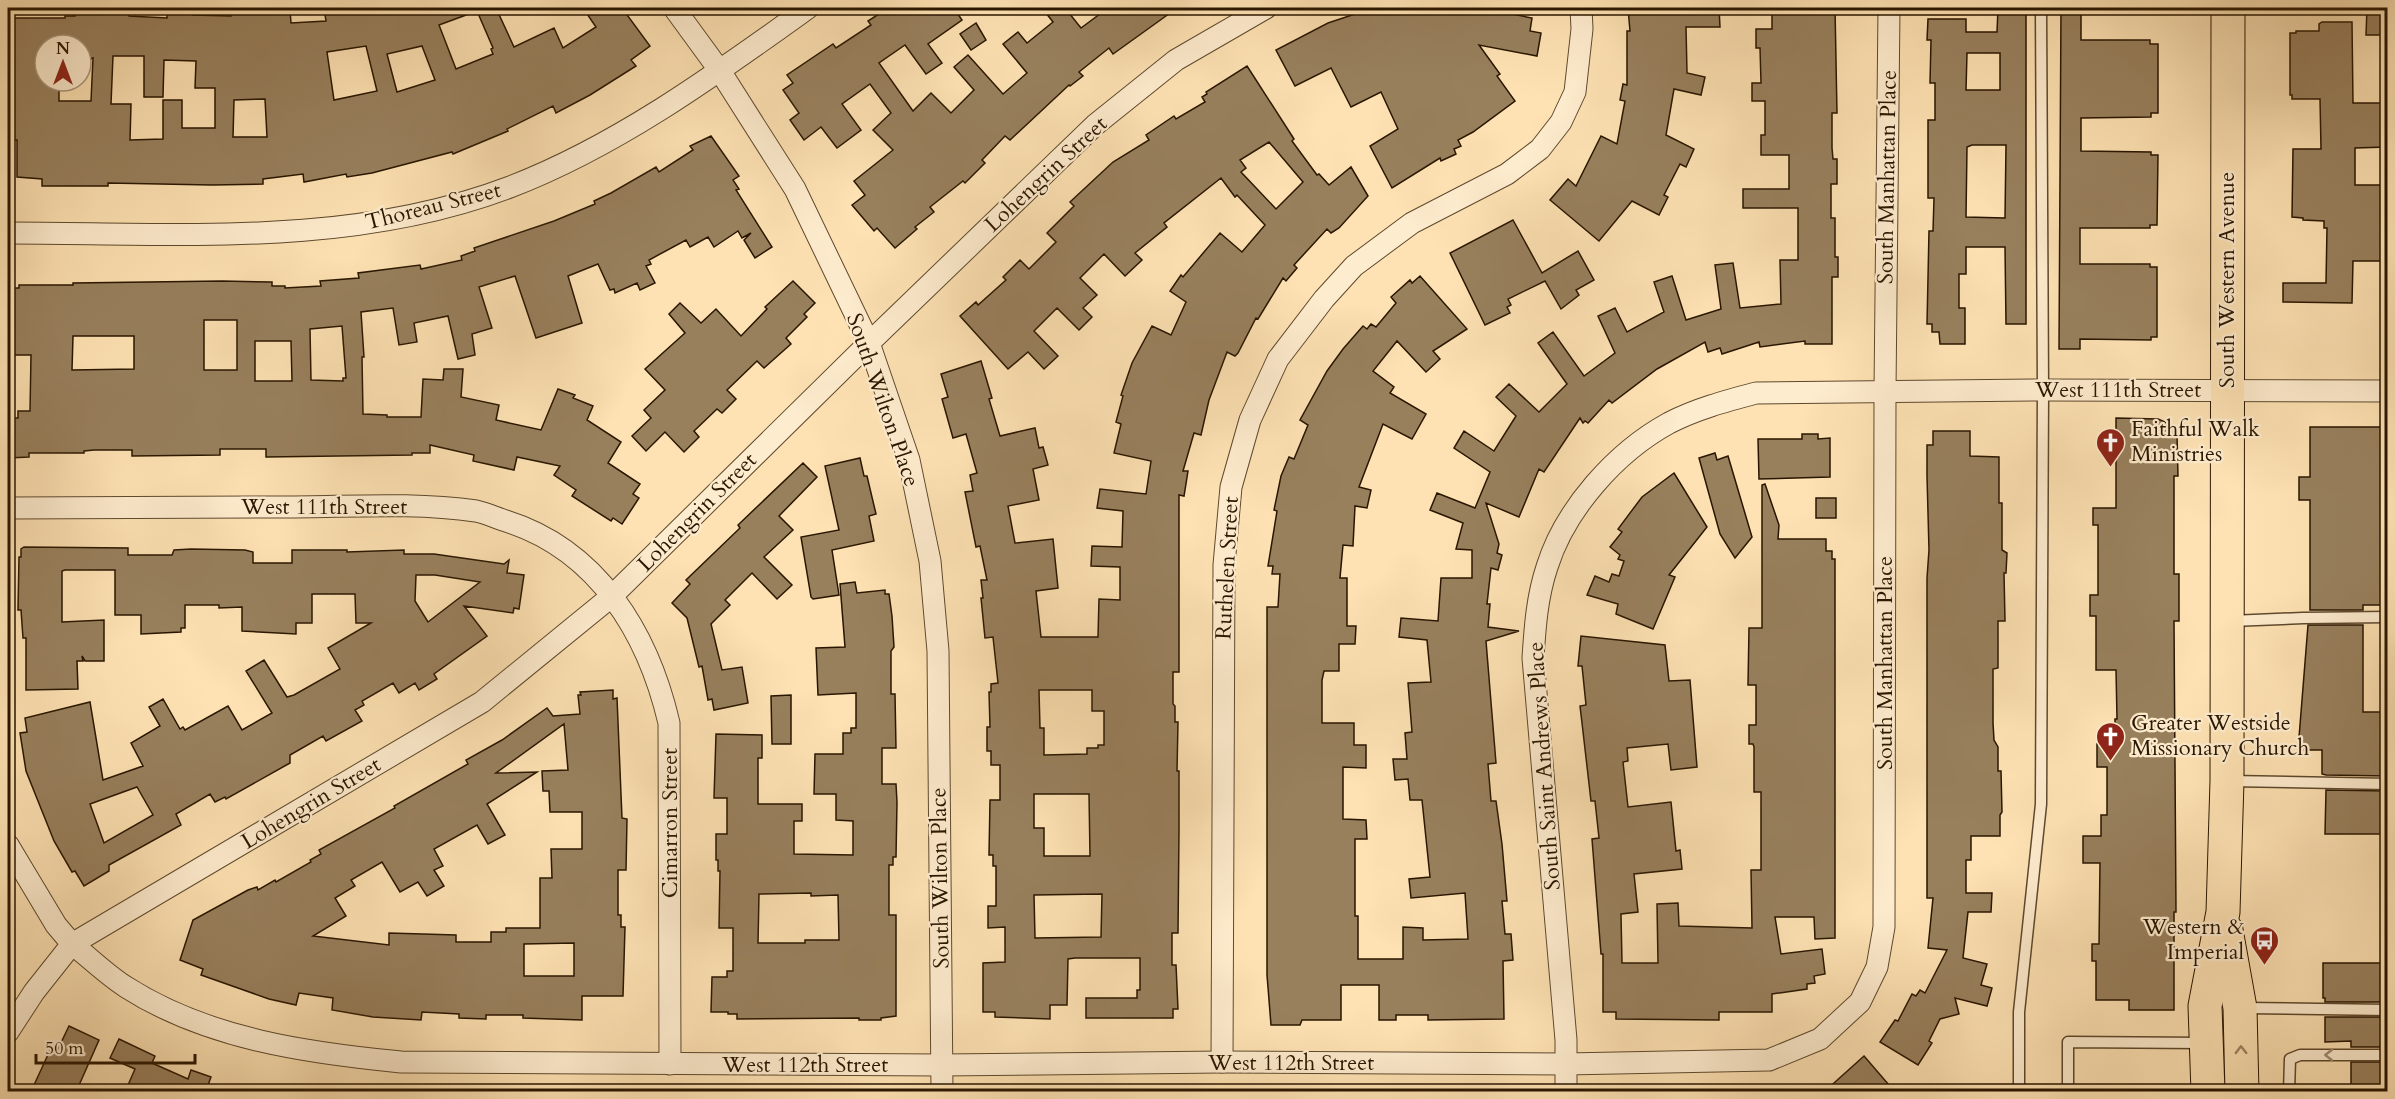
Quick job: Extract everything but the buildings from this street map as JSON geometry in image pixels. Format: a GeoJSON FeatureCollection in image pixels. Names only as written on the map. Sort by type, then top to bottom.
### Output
{"type":"FeatureCollection","features":[{"type":"Feature","properties":{"kind":"main road","name":"South Western Avenue"},"geometry":{"type":"LineString","coordinates":[[2208,1092],[2205,1006],[2223,912],[2227,781],[2228,8]]}},
{"type":"Feature","properties":{"kind":"main road","name":"South Western Avenue"},"geometry":{"type":"LineString","coordinates":[[2223,912],[2241,1008],[2242,1092]]}},
{"type":"Feature","properties":{"kind":"street","name":"South Wilton Place"},"geometry":{"type":"LineString","coordinates":[[674,8],[720,71],[795,189],[868,343],[909,460],[930,561],[938,651],[942,1092]]}},
{"type":"Feature","properties":{"kind":"street","name":"Thoreau Street"},"geometry":{"type":"LineString","coordinates":[[8,233],[284,233],[414,215],[510,187],[597,147],[720,71],[808,8]]}},
{"type":"Feature","properties":{"kind":"street","name":"Lohengrin Street"},"geometry":{"type":"LineString","coordinates":[[72,944],[482,702],[612,596],[868,343],[1095,125],[1176,60],[1266,8]]}},
{"type":"Feature","properties":{"kind":"street","name":"Ruthelen Street"},"geometry":{"type":"LineString","coordinates":[[1222,1062],[1224,565],[1231,487],[1250,420],[1278,358],[1324,299],[1354,266],[1412,224],[1507,174],[1540,149],[1561,122],[1575,92],[1582,29],[1581,8]]}},
{"type":"Feature","properties":{"kind":"street","name":"South Manhattan Place"},"geometry":{"type":"LineString","coordinates":[[1566,1064],[1769,1060],[1820,1039],[1860,1002],[1877,967],[1884,927],[1885,391],[1889,8]]}},
{"type":"Feature","properties":{"kind":"street","name":"West 111th Street"},"geometry":{"type":"LineString","coordinates":[[1885,391],[2388,391]]}},
{"type":"Feature","properties":{"kind":"street","name":"South Saint Andrews Place"},"geometry":{"type":"LineString","coordinates":[[1566,1092],[1566,1040],[1533,658],[1536,612],[1547,566],[1568,522],[1589,489],[1626,453],[1669,423],[1714,404],[1756,393],[1885,391]]}},
{"type":"Feature","properties":{"kind":"street","name":"West 111th Street"},"geometry":{"type":"LineString","coordinates":[[8,508],[409,506],[477,512],[527,527],[576,556],[612,596]]}},
{"type":"Feature","properties":{"kind":"street","name":"Cimarron Street"},"geometry":{"type":"LineString","coordinates":[[612,596],[640,638],[662,691],[669,723],[670,1064]]}},
{"type":"Feature","properties":{"kind":"street","name":"West 112th Street"},"geometry":{"type":"LineString","coordinates":[[8,845],[56,925],[72,944],[126,987],[183,1017],[251,1038],[326,1054],[401,1062],[942,1065],[1222,1062],[1566,1064]]}},
{"type":"Feature","properties":{"kind":"street"},"geometry":{"type":"LineString","coordinates":[[8,1032],[34,992],[72,944]]}},
{"type":"Feature","properties":{"kind":"lane"},"geometry":{"type":"LineString","coordinates":[[2019,1092],[2019,1012],[2041,804],[2043,390],[2041,8]]}},
{"type":"Feature","properties":{"kind":"lane"},"geometry":{"type":"LineString","coordinates":[[2227,621],[2388,617]]}},
{"type":"Feature","properties":{"kind":"lane"},"geometry":{"type":"LineString","coordinates":[[2227,781],[2388,784]]}},
{"type":"Feature","properties":{"kind":"lane"},"geometry":{"type":"LineString","coordinates":[[2241,1008],[2388,1010]]}},
{"type":"Feature","properties":{"kind":"lane"},"geometry":{"type":"LineString","coordinates":[[2068,1092],[2068,1042],[2206,1043]]}},
{"type":"Feature","properties":{"kind":"lane"},"geometry":{"type":"LineString","coordinates":[[2289,1092],[2290,1059],[2300,1054],[2388,1055]]}},
{"type":"Feature","properties":{"kind":"place","name":"Faithful Walk Ministries"},"geometry":{"type":"Point","coordinates":[2110,468]}},
{"type":"Feature","properties":{"kind":"place","name":"Greater Westside Missionary Church"},"geometry":{"type":"Point","coordinates":[2110,762]}},
{"type":"Feature","properties":{"kind":"place","name":"Western & Imperial"},"geometry":{"type":"Point","coordinates":[2265,966]}}]}
